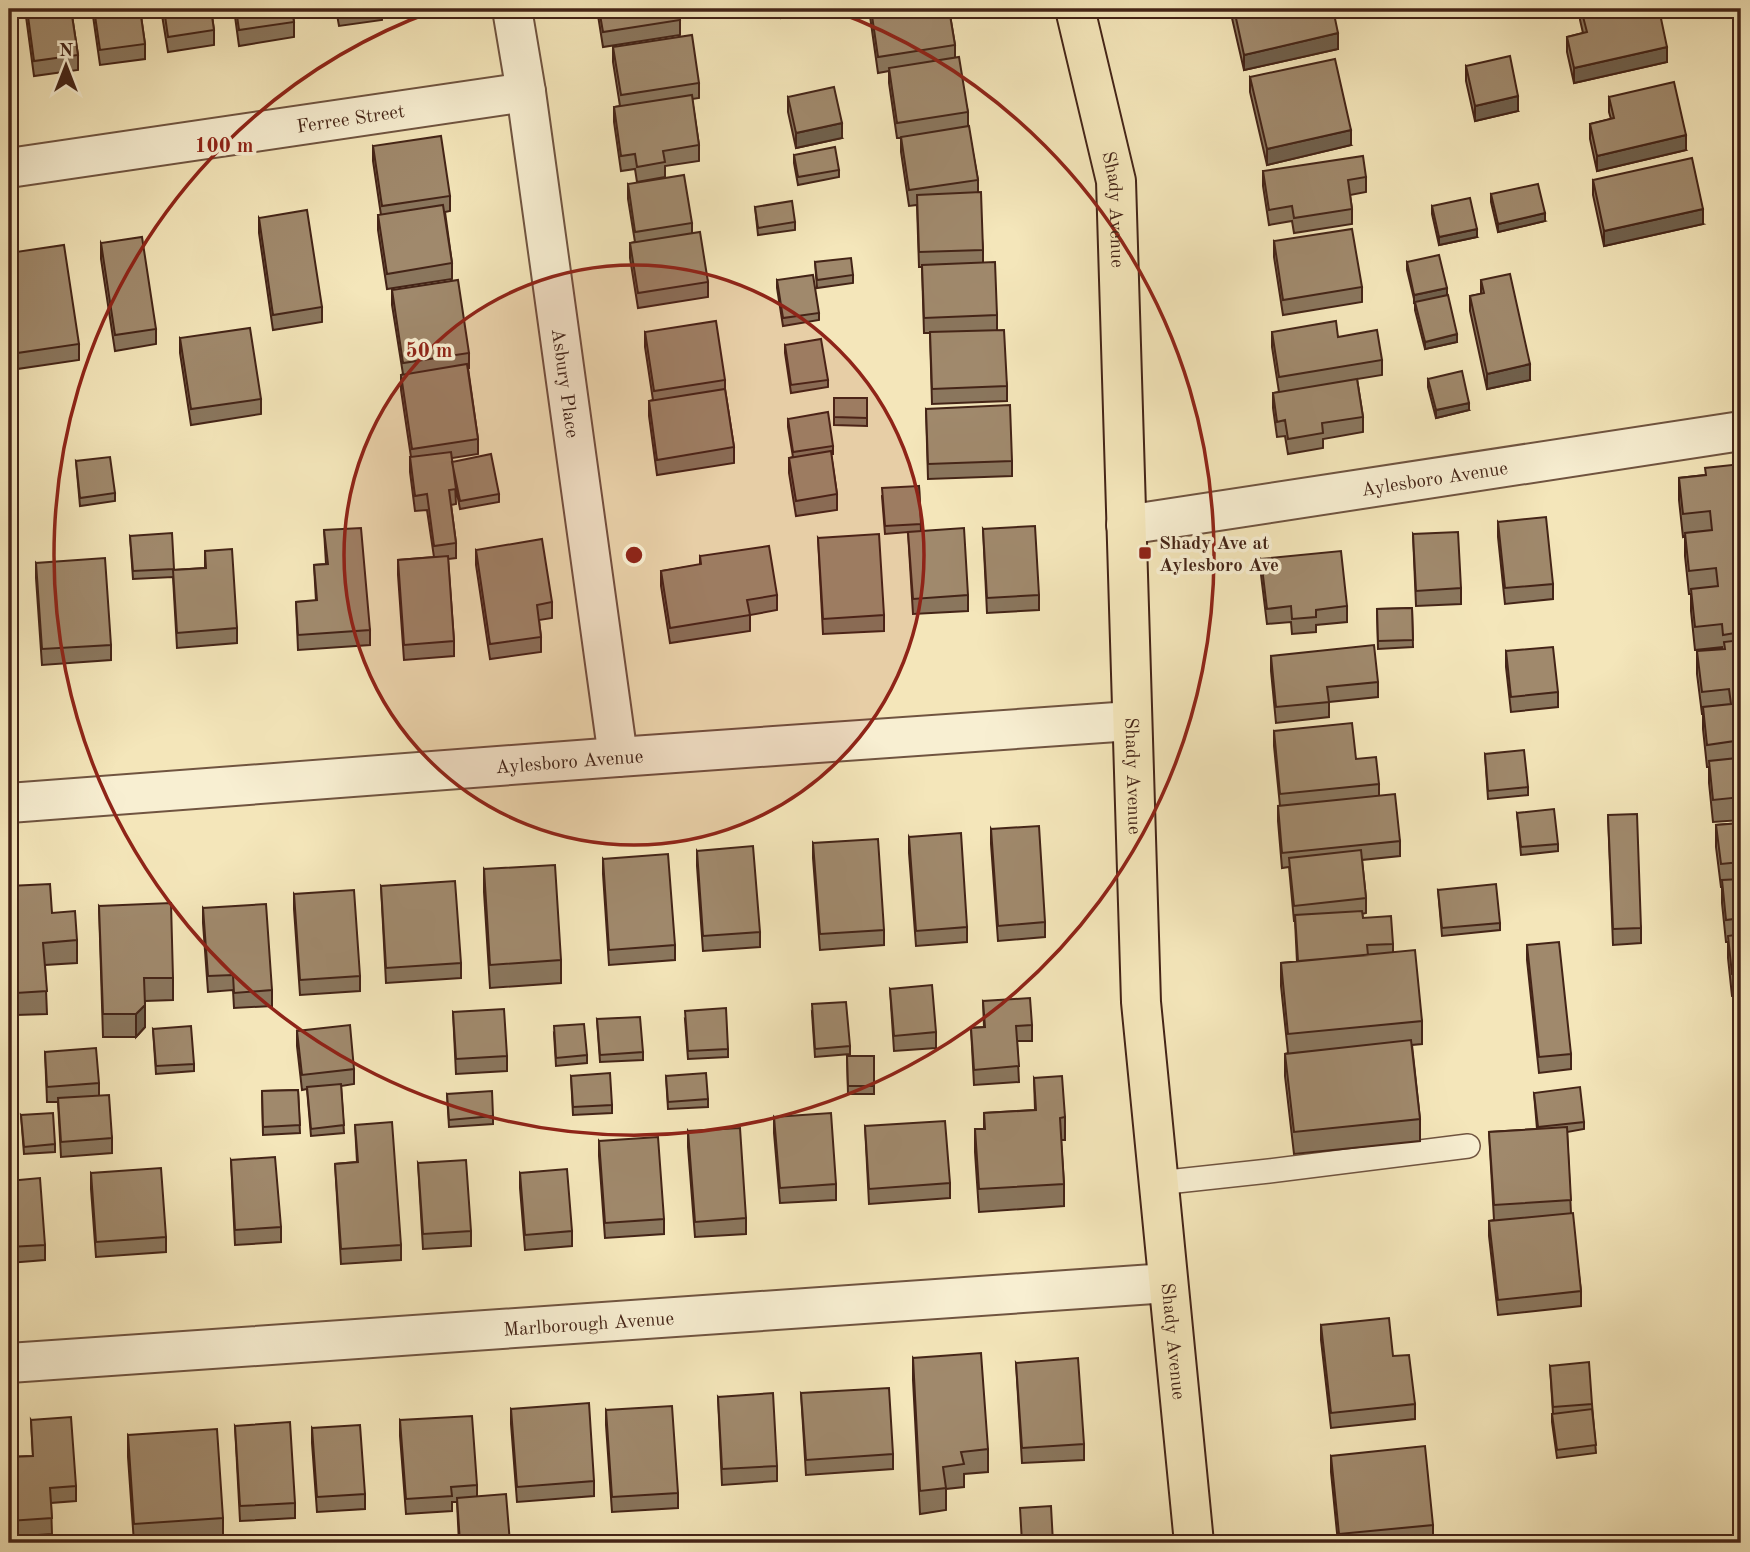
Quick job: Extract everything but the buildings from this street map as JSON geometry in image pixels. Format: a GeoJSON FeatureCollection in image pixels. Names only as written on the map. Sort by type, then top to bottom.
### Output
{"type":"FeatureCollection","features":[{"type":"Feature","properties":{"kind":"main road","name":"Shady Avenue"},"geometry":{"type":"LineString","coordinates":[[1075,9],[1116,181],[1141,1002],[1194,1543]]}},
{"type":"Feature","properties":{"kind":"street","name":"Asbury Place"},"geometry":{"type":"LineString","coordinates":[[512,9],[526,92],[618,757]]}},
{"type":"Feature","properties":{"kind":"street","name":"Ferree Street"},"geometry":{"type":"LineString","coordinates":[[9,169],[526,92]]}},
{"type":"Feature","properties":{"kind":"street","name":"Aylesboro Avenue"},"geometry":{"type":"LineString","coordinates":[[1126,525],[1741,431]]}},
{"type":"Feature","properties":{"kind":"street","name":"Aylesboro Avenue"},"geometry":{"type":"LineString","coordinates":[[9,803],[1131,721]]}},
{"type":"Feature","properties":{"kind":"street","name":"Marlborough Avenue"},"geometry":{"type":"LineString","coordinates":[[9,1363],[1168,1283]]}},
{"type":"Feature","properties":{"kind":"lane"},"geometry":{"type":"LineString","coordinates":[[1158,1183],[1468,1146]]}},
{"type":"Feature","properties":{"kind":"place","name":"Shady Ave at Aylesboro Ave"},"geometry":{"type":"Point","coordinates":[1145,553]}}]}
